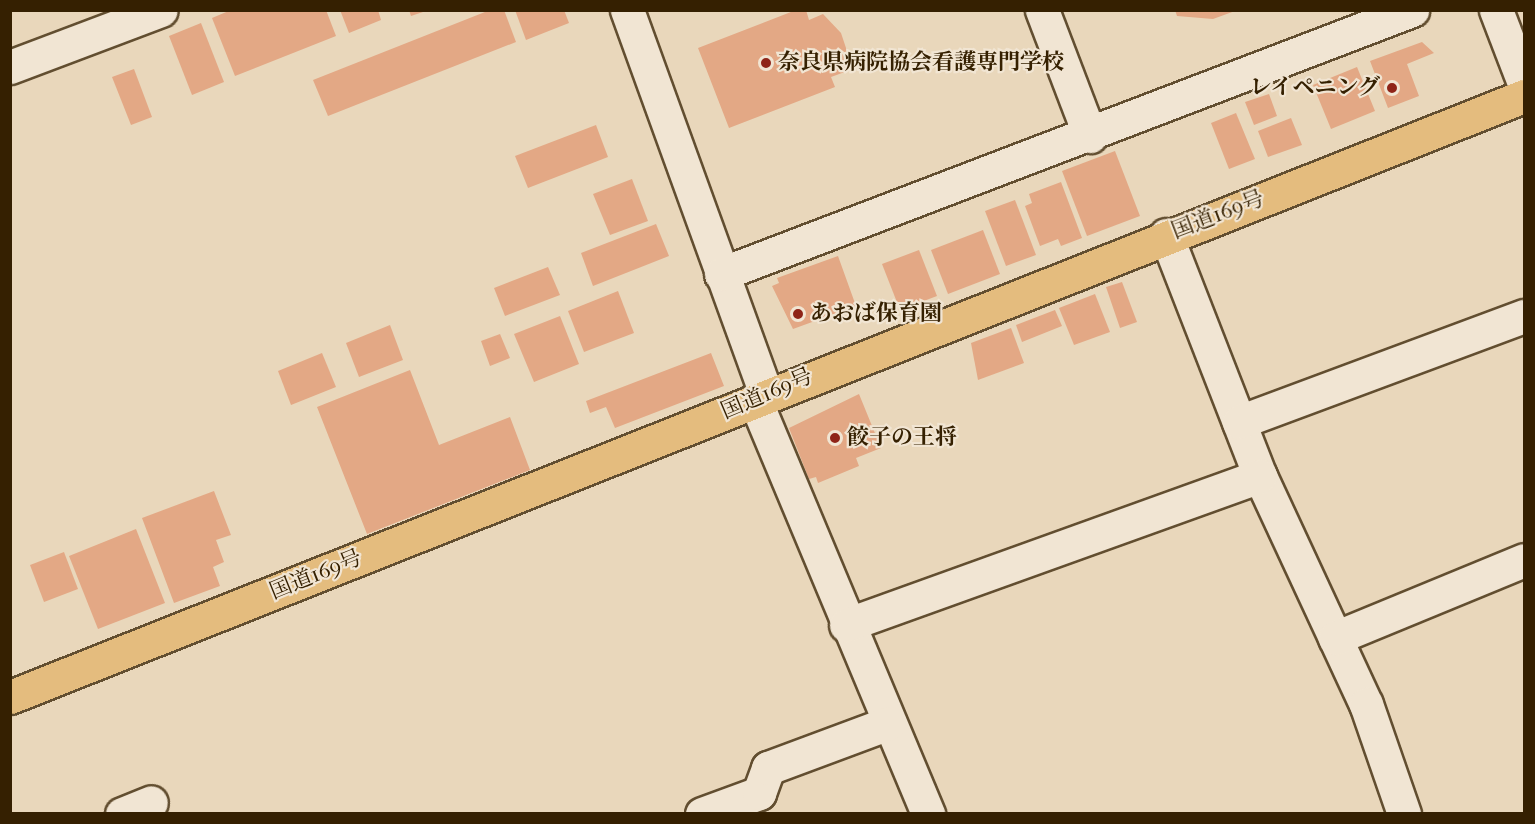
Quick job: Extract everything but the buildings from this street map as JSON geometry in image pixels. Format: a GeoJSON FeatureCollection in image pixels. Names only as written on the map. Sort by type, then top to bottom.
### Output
{"type":"FeatureCollection","features":[{"type":"Feature","properties":{"kind":"highway","name":"国道169号"},"geometry":{"type":"LineString","coordinates":[[10,697],[1166,235],[1524,96]]}},
{"type":"Feature","properties":{"kind":"street"},"geometry":{"type":"LineString","coordinates":[[10,67],[161,10]]}},
{"type":"Feature","properties":{"kind":"street"},"geometry":{"type":"LineString","coordinates":[[627,10],[721,274],[761,397],[846,625],[928,813]]}},
{"type":"Feature","properties":{"kind":"street"},"geometry":{"type":"LineString","coordinates":[[1042,10],[1090,136]]}},
{"type":"Feature","properties":{"kind":"street"},"geometry":{"type":"LineString","coordinates":[[721,274],[1090,136],[1412,10]]}},
{"type":"Feature","properties":{"kind":"street"},"geometry":{"type":"LineString","coordinates":[[1496,10],[1524,83]]}},
{"type":"Feature","properties":{"kind":"street"},"geometry":{"type":"LineString","coordinates":[[1166,235],[1260,476],[1366,704],[1404,813]]}},
{"type":"Feature","properties":{"kind":"street"},"geometry":{"type":"LineString","coordinates":[[1239,422],[1524,316]]}},
{"type":"Feature","properties":{"kind":"street"},"geometry":{"type":"LineString","coordinates":[[846,625],[1260,476]]}},
{"type":"Feature","properties":{"kind":"street"},"geometry":{"type":"LineString","coordinates":[[1335,639],[1524,560]]}},
{"type":"Feature","properties":{"kind":"street"},"geometry":{"type":"LineString","coordinates":[[702,813],[759,793],[768,768],[889,723]]}},
{"type":"Feature","properties":{"kind":"place","name":"奈良県病院協会看護専門学校"},"geometry":{"type":"Point","coordinates":[766,63]}},
{"type":"Feature","properties":{"kind":"place","name":"レイペニング"},"geometry":{"type":"Point","coordinates":[1392,88]}},
{"type":"Feature","properties":{"kind":"place","name":"あおば保育園"},"geometry":{"type":"Point","coordinates":[798,314]}},
{"type":"Feature","properties":{"kind":"place","name":"餃子の王将"},"geometry":{"type":"Point","coordinates":[835,438]}}]}
